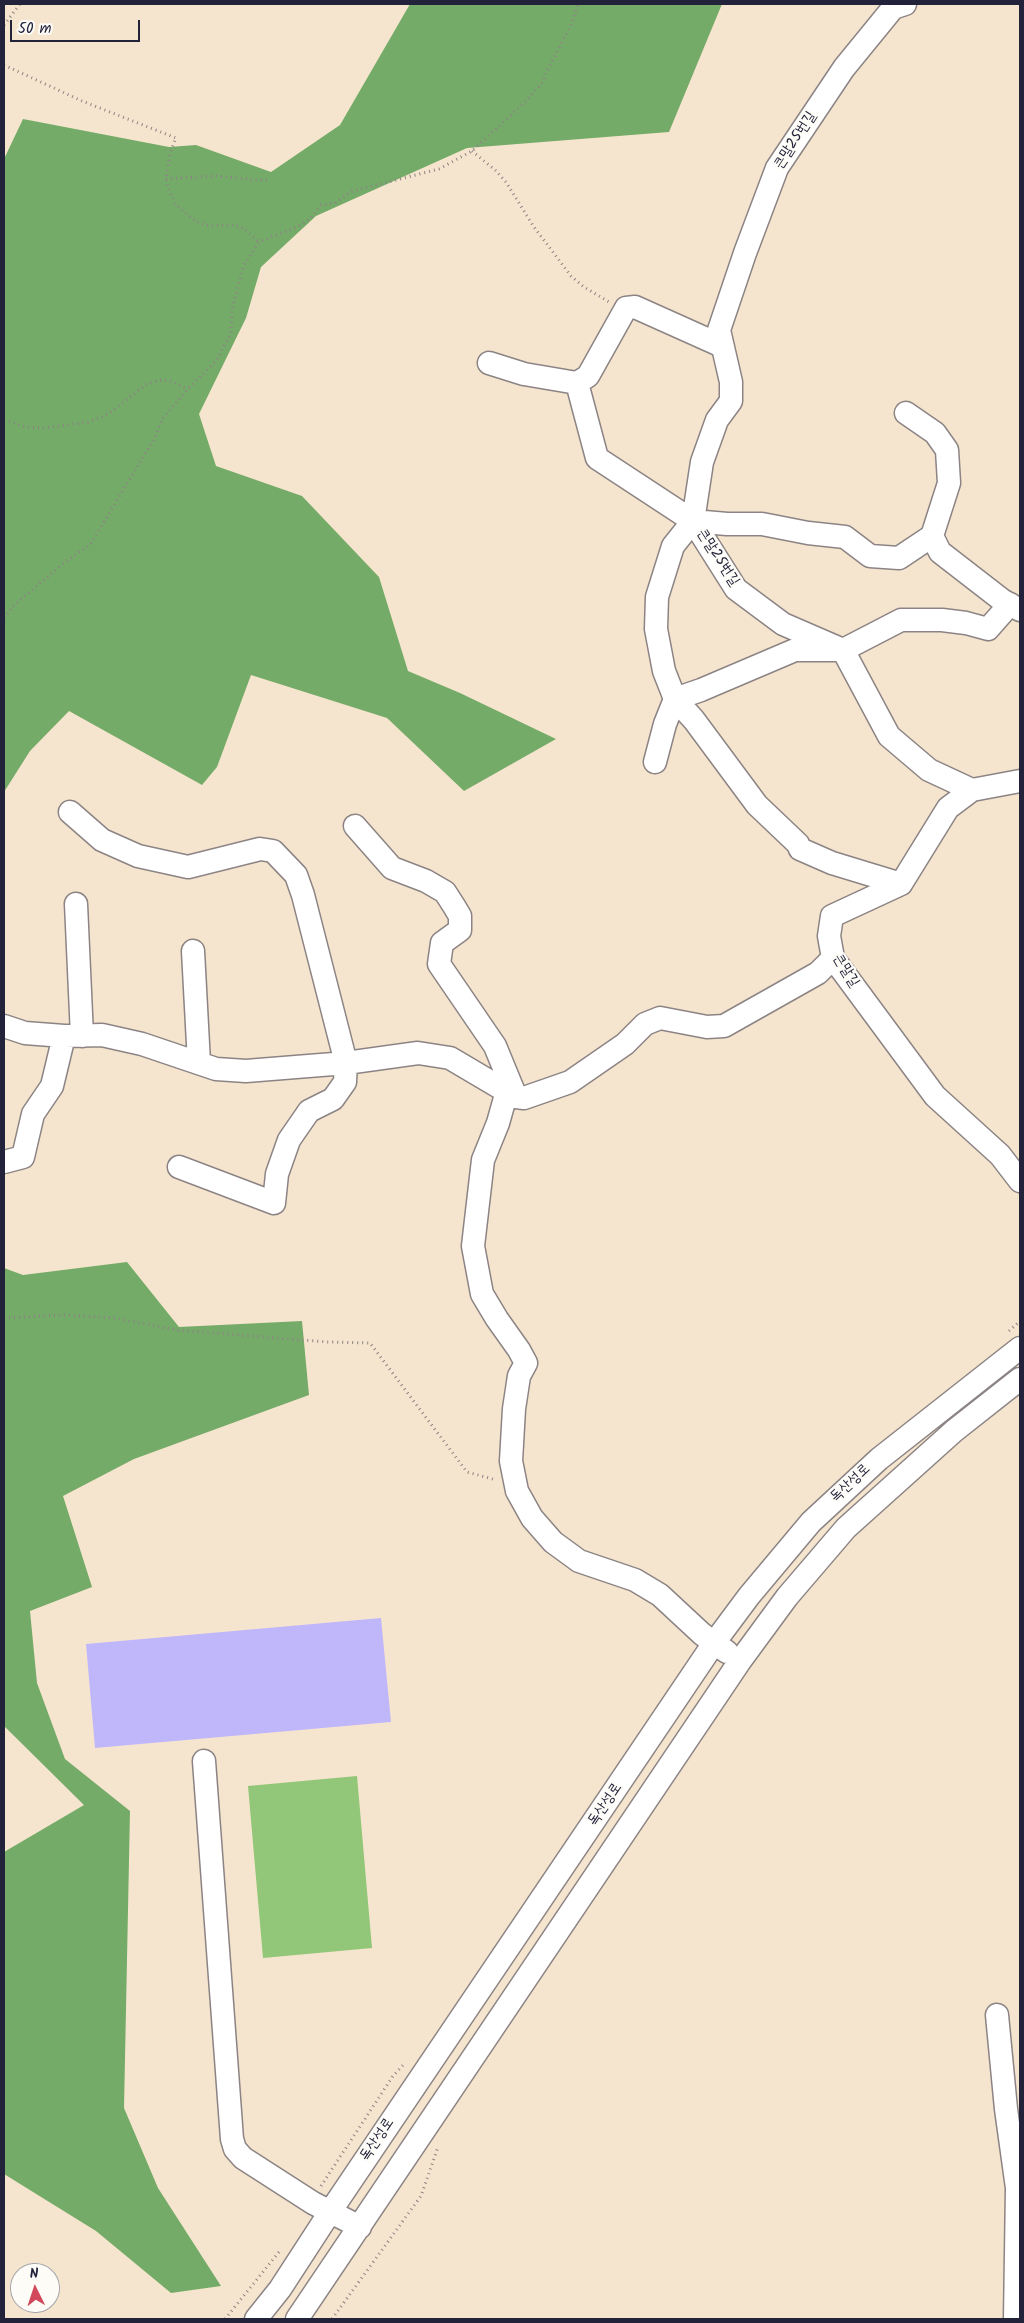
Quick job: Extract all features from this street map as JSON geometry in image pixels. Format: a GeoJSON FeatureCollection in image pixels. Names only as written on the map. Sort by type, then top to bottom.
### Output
{"type":"FeatureCollection","features":[{"type":"Feature","properties":{"kind":"street","name":"큰말25번길"},"geometry":{"type":"LineString","coordinates":[[842,650],[783,624],[736,589],[693,521],[702,462],[717,420],[731,401],[731,382],[719,330],[777,168],[844,68],[893,8],[905,4]]}},
{"type":"Feature","properties":{"kind":"street"},"geometry":{"type":"LineString","coordinates":[[489,363],[524,374],[577,383],[588,376],[626,308],[634,307],[722,346]]}},
{"type":"Feature","properties":{"kind":"street"},"geometry":{"type":"LineString","coordinates":[[577,383],[597,458],[693,521],[727,524],[762,524],[808,533],[845,537],[870,556],[898,558],[932,536],[949,483],[947,450],[935,433],[906,413]]}},
{"type":"Feature","properties":{"kind":"street"},"geometry":{"type":"LineString","coordinates":[[693,521],[673,546],[657,598],[656,629],[664,670],[676,699],[694,720],[757,806],[798,844],[800,849],[832,863],[901,884],[948,808],[972,790],[1020,781]]}},
{"type":"Feature","properties":{"kind":"street"},"geometry":{"type":"LineString","coordinates":[[656,762],[665,724],[676,699],[795,650],[842,650],[902,620],[942,620],[966,623],[988,629],[1015,607],[940,552],[932,536]]}},
{"type":"Feature","properties":{"kind":"street"},"geometry":{"type":"LineString","coordinates":[[842,650],[889,736],[929,770],[972,790]]}},
{"type":"Feature","properties":{"kind":"street"},"geometry":{"type":"LineString","coordinates":[[70,812],[102,840],[138,856],[188,867],[260,849],[273,851],[296,875],[300,888],[346,1063],[345,1082],[333,1099],[309,1112],[289,1140],[277,1174],[274,1203],[179,1167]]}},
{"type":"Feature","properties":{"kind":"street"},"geometry":{"type":"LineString","coordinates":[[355,826],[392,868],[426,881],[445,892],[460,916],[460,930],[442,943],[439,964],[495,1046],[512,1094],[483,1160],[473,1246],[482,1294],[496,1318],[519,1350],[526,1364],[519,1376],[514,1409],[511,1461],[516,1486],[532,1518],[553,1542],[579,1561],[635,1580],[660,1595],[694,1627],[740,1661]]}},
{"type":"Feature","properties":{"kind":"street","name":"큰말길"},"geometry":{"type":"LineString","coordinates":[[901,884],[832,916],[829,936],[833,958],[935,1096],[1000,1155],[1020,1181]]}},
{"type":"Feature","properties":{"kind":"street"},"geometry":{"type":"LineString","coordinates":[[4,1162],[23,1157],[33,1114],[52,1086],[73,1036],[76,904]]}},
{"type":"Feature","properties":{"kind":"street"},"geometry":{"type":"LineString","coordinates":[[192,951],[198,1063]]}},
{"type":"Feature","properties":{"kind":"street"},"geometry":{"type":"LineString","coordinates":[[4,1026],[25,1033],[73,1036],[102,1035],[142,1044],[216,1069],[246,1072],[346,1063],[418,1053],[450,1058],[512,1094],[524,1098],[570,1082],[625,1044],[645,1024],[660,1018],[707,1027],[724,1026],[818,973],[833,958]]}},
{"type":"Feature","properties":{"kind":"street","name":"독산성로"},"geometry":{"type":"LineString","coordinates":[[256,2319],[280,2289],[714,1643],[749,1596],[811,1522],[879,1459],[1020,1348]]}},
{"type":"Feature","properties":{"kind":"street","name":"독산성로"},"geometry":{"type":"LineString","coordinates":[[297,2319],[740,1661],[787,1597],[846,1528],[954,1431],[1020,1379]]}},
{"type":"Feature","properties":{"kind":"street"},"geometry":{"type":"LineString","coordinates":[[204,1761],[232,2139],[236,2149],[243,2158],[330,2212],[360,2227]]}},
{"type":"Feature","properties":{"kind":"street"},"geometry":{"type":"LineString","coordinates":[[997,2015],[1006,2109],[1017,2188],[1016,2319]]}},
{"type":"Feature","properties":{"kind":"path"},"geometry":{"type":"LineString","coordinates":[[4,25],[20,4]]}},
{"type":"Feature","properties":{"kind":"path"},"geometry":{"type":"LineString","coordinates":[[4,618],[13,606],[66,561],[90,545],[154,439],[163,418],[216,361],[231,333],[232,309],[244,265],[259,242],[299,226],[310,218],[321,205],[335,203],[353,191],[439,169],[472,151],[527,100],[543,82],[572,23],[578,4]]}},
{"type":"Feature","properties":{"kind":"path"},"geometry":{"type":"LineString","coordinates":[[4,65],[82,101],[176,138],[170,152],[166,179],[176,205],[195,221],[209,226],[234,225],[244,228],[259,242]]}},
{"type":"Feature","properties":{"kind":"path"},"geometry":{"type":"LineString","coordinates":[[472,151],[506,182],[534,227],[571,276],[584,287],[600,295],[621,316]]}},
{"type":"Feature","properties":{"kind":"path"},"geometry":{"type":"LineString","coordinates":[[166,179],[215,176],[270,181]]}},
{"type":"Feature","properties":{"kind":"path"},"geometry":{"type":"LineString","coordinates":[[4,420],[27,427],[44,428],[89,422],[108,414],[147,384],[159,380],[170,381],[188,389]]}},
{"type":"Feature","properties":{"kind":"path"},"geometry":{"type":"LineString","coordinates":[[4,1318],[62,1316],[114,1318],[176,1330],[370,1344],[467,1472],[516,1486]]}},
{"type":"Feature","properties":{"kind":"path"},"geometry":{"type":"LineString","coordinates":[[332,2319],[421,2196],[441,2140]]}},
{"type":"Feature","properties":{"kind":"green space"},"geometry":{"type":"Polygon","coordinates":[[[410,4],[722,4],[669,132],[467,148],[316,216],[261,267],[246,318],[199,414],[216,466],[302,496],[379,577],[408,671],[460,693],[556,739],[464,791],[387,718],[251,675],[217,767],[202,785],[69,711],[30,751],[4,792],[4,159],[23,119],[169,147],[196,145],[271,172],[340,125],[410,4]]]}},
{"type":"Feature","properties":{"kind":"green space"},"geometry":{"type":"Polygon","coordinates":[[[127,1262],[179,1327],[302,1321],[309,1395],[134,1459],[63,1496],[92,1587],[30,1611],[37,1683],[65,1759],[130,1811],[124,2108],[158,2188],[221,2286],[171,2293],[96,2231],[4,2174],[4,1852],[84,1805],[4,1726],[4,1268],[23,1275],[127,1262]]]}},
{"type":"Feature","properties":{"kind":"green space"},"geometry":{"type":"Polygon","coordinates":[[[357,1776],[372,1948],[263,1958],[248,1786],[357,1776]]]}},
{"type":"Feature","properties":{"kind":"building"},"geometry":{"type":"Polygon","coordinates":[[[381,1618],[391,1722],[95,1748],[86,1644],[381,1618]]]}}]}
